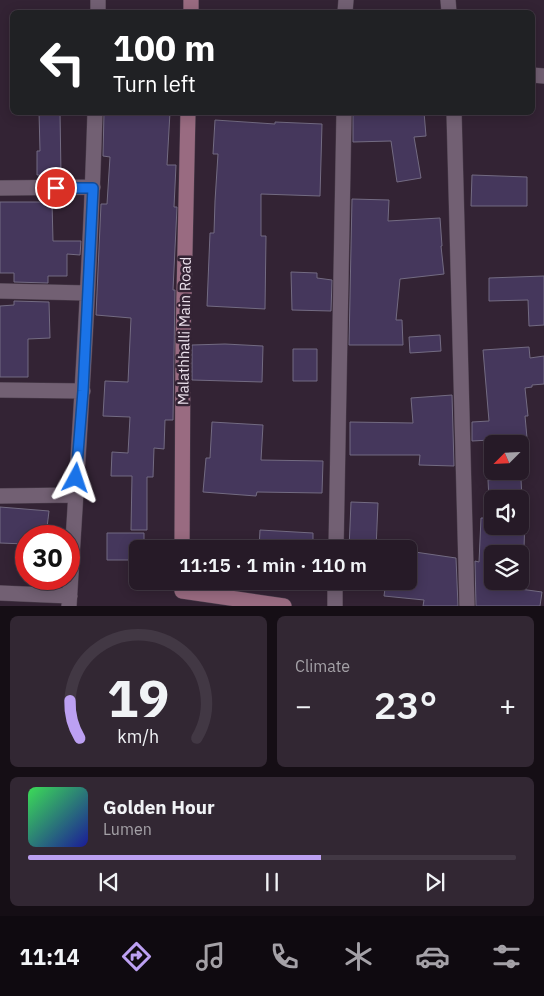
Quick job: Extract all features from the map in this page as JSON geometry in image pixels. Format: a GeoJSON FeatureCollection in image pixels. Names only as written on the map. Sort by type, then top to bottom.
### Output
{"type":"FeatureCollection","features":[{"type":"Feature","properties":{"kind":"main road","name":"Malathhalli Main Road"},"geometry":{"type":"LineString","coordinates":[[182,540],[183,342],[188,115]]}},
{"type":"Feature","properties":{"kind":"main road"},"geometry":{"type":"LineString","coordinates":[[182,593],[284,606]]}},
{"type":"Feature","properties":{"kind":"street"},"geometry":{"type":"LineString","coordinates":[[0,593],[70,601],[75,495],[83,391],[95,115]]}},
{"type":"Feature","properties":{"kind":"street"},"geometry":{"type":"LineString","coordinates":[[336,540],[344,115]]}},
{"type":"Feature","properties":{"kind":"street"},"geometry":{"type":"LineString","coordinates":[[454,115],[467,606]]}},
{"type":"Feature","properties":{"kind":"street"},"geometry":{"type":"LineString","coordinates":[[0,188],[93,188]]}},
{"type":"Feature","properties":{"kind":"street"},"geometry":{"type":"LineString","coordinates":[[0,291],[87,293]]}},
{"type":"Feature","properties":{"kind":"street"},"geometry":{"type":"LineString","coordinates":[[0,390],[83,391]]}},
{"type":"Feature","properties":{"kind":"street"},"geometry":{"type":"LineString","coordinates":[[0,496],[75,495]]}},
{"type":"Feature","properties":{"kind":"street"},"geometry":{"type":"LineString","coordinates":[[335,590],[335,606]]}},
{"type":"Feature","properties":{"kind":"building"},"geometry":{"type":"Polygon","coordinates":[[[39,115],[60,115],[61,175],[37,175],[37,151],[40,151],[39,115]]]}},
{"type":"Feature","properties":{"kind":"building"},"geometry":{"type":"Polygon","coordinates":[[[104,115],[170,115],[167,165],[176,165],[174,207],[177,207],[173,290],[175,290],[173,420],[165,420],[164,449],[154,448],[153,477],[147,477],[147,530],[131,530],[132,476],[111,476],[112,452],[128,453],[130,417],[103,416],[105,381],[128,382],[131,318],[96,315],[101,204],[107,204],[110,157],[103,156],[104,115]]]}},
{"type":"Feature","properties":{"kind":"building"},"geometry":{"type":"Polygon","coordinates":[[[353,115],[424,115],[426,136],[414,137],[421,178],[397,182],[391,141],[353,142],[353,115]]]}},
{"type":"Feature","properties":{"kind":"building"},"geometry":{"type":"Polygon","coordinates":[[[215,120],[275,124],[275,122],[322,124],[320,196],[261,194],[261,236],[266,236],[265,309],[207,306],[210,233],[214,233],[218,154],[213,154],[215,120]]]}},
{"type":"Feature","properties":{"kind":"building"},"geometry":{"type":"Polygon","coordinates":[[[472,175],[527,177],[527,206],[471,206],[472,175]]]}},
{"type":"Feature","properties":{"kind":"building"},"geometry":{"type":"Polygon","coordinates":[[[352,199],[389,200],[388,221],[440,218],[444,274],[400,279],[396,320],[402,320],[403,345],[349,345],[352,199]]]}},
{"type":"Feature","properties":{"kind":"building"},"geometry":{"type":"Polygon","coordinates":[[[0,202],[52,202],[53,241],[81,241],[80,255],[67,254],[67,276],[48,276],[48,283],[14,282],[14,273],[0,273],[0,202]]]}},
{"type":"Feature","properties":{"kind":"building"},"geometry":{"type":"Polygon","coordinates":[[[291,272],[317,273],[317,278],[332,280],[331,311],[292,310],[291,272]]]}},
{"type":"Feature","properties":{"kind":"building"},"geometry":{"type":"Polygon","coordinates":[[[544,276],[544,325],[529,326],[528,300],[489,301],[489,278],[544,276]]]}},
{"type":"Feature","properties":{"kind":"building"},"geometry":{"type":"Polygon","coordinates":[[[14,301],[49,302],[50,338],[28,339],[28,377],[0,377],[0,306],[14,305],[14,301]]]}},
{"type":"Feature","properties":{"kind":"building"},"geometry":{"type":"Polygon","coordinates":[[[440,335],[441,351],[410,353],[409,337],[440,335]]]}},
{"type":"Feature","properties":{"kind":"building"},"geometry":{"type":"Polygon","coordinates":[[[192,345],[263,346],[262,382],[192,380],[192,345]]]}},
{"type":"Feature","properties":{"kind":"building"},"geometry":{"type":"Polygon","coordinates":[[[529,347],[530,358],[544,356],[544,384],[525,388],[528,416],[525,416],[527,435],[484,435],[484,440],[472,441],[472,422],[489,421],[483,350],[529,347]]]}},
{"type":"Feature","properties":{"kind":"building"},"geometry":{"type":"Polygon","coordinates":[[[293,349],[317,349],[317,381],[293,381],[293,349]]]}},
{"type":"Feature","properties":{"kind":"building"},"geometry":{"type":"Polygon","coordinates":[[[452,395],[454,466],[419,465],[420,455],[350,455],[350,422],[413,423],[411,398],[452,395]]]}},
{"type":"Feature","properties":{"kind":"building"},"geometry":{"type":"Polygon","coordinates":[[[212,422],[263,425],[261,460],[323,461],[322,493],[257,492],[256,496],[203,492],[206,458],[210,458],[212,422]]]}},
{"type":"Feature","properties":{"kind":"building"},"geometry":{"type":"Polygon","coordinates":[[[488,480],[521,480],[522,490],[489,490],[488,480]]]}},
{"type":"Feature","properties":{"kind":"building"},"geometry":{"type":"Polygon","coordinates":[[[351,502],[378,503],[376,540],[349,540],[351,502]]]}},
{"type":"Feature","properties":{"kind":"building"},"geometry":{"type":"Polygon","coordinates":[[[0,507],[49,511],[47,525],[15,525],[15,544],[0,543],[0,507]]]}},
{"type":"Feature","properties":{"kind":"building"},"geometry":{"type":"Polygon","coordinates":[[[481,518],[484,518],[484,535],[524,535],[524,545],[484,545],[484,590],[542,592],[540,606],[476,606],[475,561],[479,562],[481,518]]]}},
{"type":"Feature","properties":{"kind":"building"},"geometry":{"type":"Polygon","coordinates":[[[260,530],[313,533],[313,540],[259,540],[260,530]]]}},
{"type":"Feature","properties":{"kind":"building"},"geometry":{"type":"Polygon","coordinates":[[[107,533],[144,533],[144,540],[129,540],[129,560],[107,560],[107,533]]]}},
{"type":"Feature","properties":{"kind":"building"},"geometry":{"type":"Polygon","coordinates":[[[417,552],[456,558],[458,606],[423,606],[424,600],[384,596],[385,590],[417,590],[417,552]]]}},
{"type":"Feature","properties":{"kind":"route"},"geometry":{"type":"LineString","coordinates":[[56,188],[93,188],[83,391],[76,478]]}}]}
